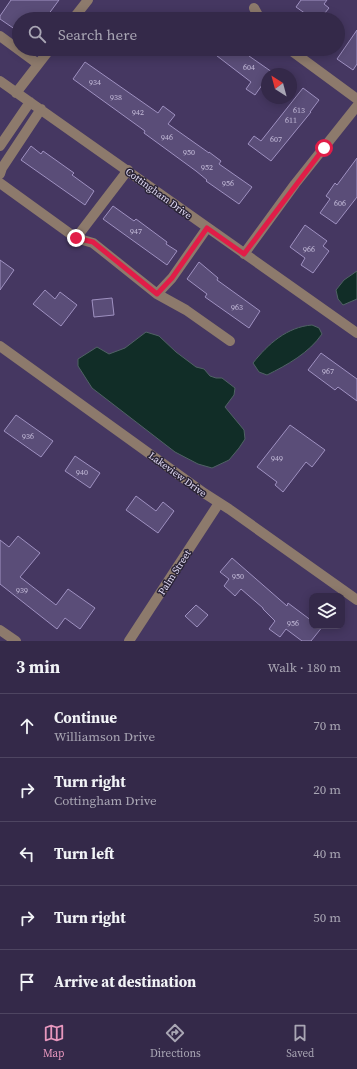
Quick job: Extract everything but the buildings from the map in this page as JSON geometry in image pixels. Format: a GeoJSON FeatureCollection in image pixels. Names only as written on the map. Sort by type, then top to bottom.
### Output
{"type":"FeatureCollection","features":[{"type":"Feature","properties":{"kind":"street"},"geometry":{"type":"LineString","coordinates":[[79,12],[88,0]]}},
{"type":"Feature","properties":{"kind":"street"},"geometry":{"type":"LineString","coordinates":[[254,8],[256,12]]}},
{"type":"Feature","properties":{"kind":"street"},"geometry":{"type":"LineString","coordinates":[[0,36],[12,45]]}},
{"type":"Feature","properties":{"kind":"street"},"geometry":{"type":"LineString","coordinates":[[27,56],[38,64]]}},
{"type":"Feature","properties":{"kind":"street"},"geometry":{"type":"LineString","coordinates":[[16,92],[44,56]]}},
{"type":"Feature","properties":{"kind":"street"},"geometry":{"type":"LineString","coordinates":[[299,56],[357,99]]}},
{"type":"Feature","properties":{"kind":"street","name":"Cottingham Drive"},"geometry":{"type":"LineString","coordinates":[[0,80],[357,333]]}},
{"type":"Feature","properties":{"kind":"street"},"geometry":{"type":"LineString","coordinates":[[0,146],[30,102]]}},
{"type":"Feature","properties":{"kind":"street"},"geometry":{"type":"LineString","coordinates":[[244,254],[295,184],[357,106]]}},
{"type":"Feature","properties":{"kind":"street"},"geometry":{"type":"LineString","coordinates":[[0,174],[2,168],[41,109]]}},
{"type":"Feature","properties":{"kind":"street"},"geometry":{"type":"LineString","coordinates":[[76,238],[128,170]]}},
{"type":"Feature","properties":{"kind":"street"},"geometry":{"type":"LineString","coordinates":[[0,183],[76,238],[93,242],[157,294],[186,310],[230,340]]}},
{"type":"Feature","properties":{"kind":"street"},"geometry":{"type":"LineString","coordinates":[[157,294],[172,278],[207,228]]}},
{"type":"Feature","properties":{"kind":"street","name":"Lakeview Drive"},"geometry":{"type":"LineString","coordinates":[[0,346],[357,600]]}},
{"type":"Feature","properties":{"kind":"street","name":"Palm Street"},"geometry":{"type":"LineString","coordinates":[[129,641],[219,503]]}},
{"type":"Feature","properties":{"kind":"street"},"geometry":{"type":"LineString","coordinates":[[0,630],[16,641]]}},
{"type":"Feature","properties":{"kind":"shaded area"},"geometry":{"type":"Polygon","coordinates":[[[357,271],[357,299],[343,305],[338,299],[336,290],[344,280],[357,271]]]}},
{"type":"Feature","properties":{"kind":"shaded area"},"geometry":{"type":"Polygon","coordinates":[[[312,325],[319,328],[322,334],[311,347],[290,363],[267,375],[259,372],[253,363],[265,349],[286,333],[303,326],[312,325]]]}},
{"type":"Feature","properties":{"kind":"shaded area"},"geometry":{"type":"Polygon","coordinates":[[[146,332],[159,336],[176,352],[196,367],[204,369],[210,376],[222,378],[235,388],[234,395],[225,407],[244,430],[245,439],[229,460],[212,468],[198,464],[175,452],[92,388],[78,366],[78,359],[97,347],[109,354],[125,348],[146,332]]]}},
{"type":"Feature","properties":{"kind":"route"},"geometry":{"type":"LineString","coordinates":[[76,238],[93,242],[157,294],[172,278],[207,228],[244,254],[295,184],[324,148]]}}]}
